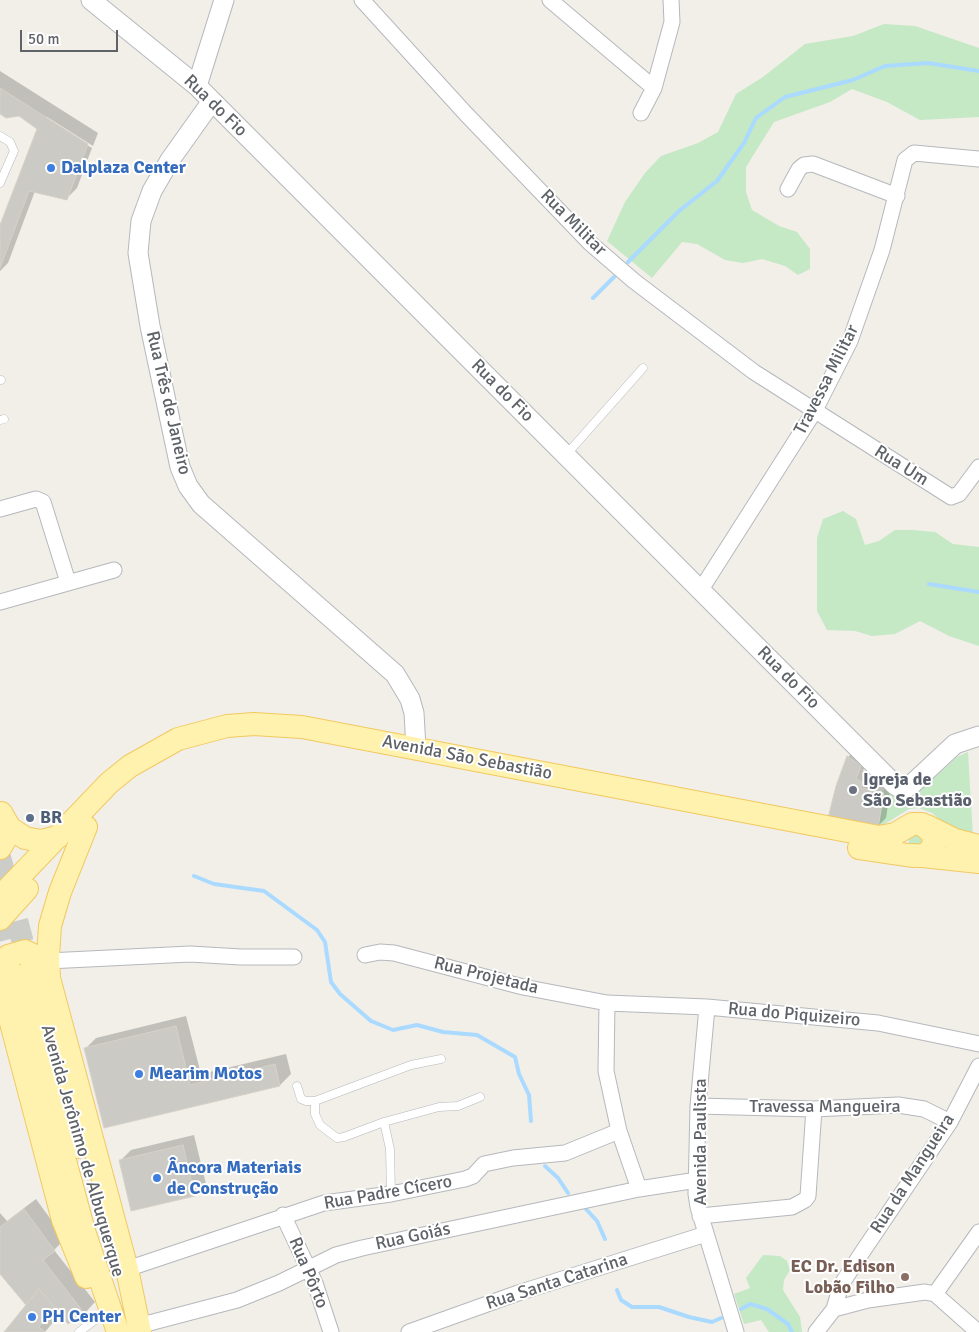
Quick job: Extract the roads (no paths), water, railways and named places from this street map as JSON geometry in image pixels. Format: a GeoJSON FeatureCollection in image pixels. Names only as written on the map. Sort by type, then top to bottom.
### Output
{"type":"FeatureCollection","features":[{"type":"Feature","properties":{"kind":"main road","name":"Avenida São Sebastião"},"geometry":{"type":"LineString","coordinates":[[0,897],[109,783],[130,766],[170,743],[202,731],[227,726],[278,725],[416,748],[879,837],[917,827]]}},
{"type":"Feature","properties":{"kind":"main road","name":"Avenida São Sebastião"},"geometry":{"type":"LineString","coordinates":[[0,919],[119,792],[139,776],[163,762],[216,742],[271,738],[301,740],[418,760],[858,848],[979,862]]}},
{"type":"Feature","properties":{"kind":"main road"},"geometry":{"type":"LineString","coordinates":[[1,810],[10,828],[25,838],[41,841],[58,837]]}},
{"type":"Feature","properties":{"kind":"main road"},"geometry":{"type":"LineString","coordinates":[[0,848],[6,838],[1,810]]}},
{"type":"Feature","properties":{"kind":"main road"},"geometry":{"type":"LineString","coordinates":[[18,978],[48,943],[54,910],[86,827]]}},
{"type":"Feature","properties":{"kind":"main road"},"geometry":{"type":"LineString","coordinates":[[917,827],[979,846]]}},
{"type":"Feature","properties":{"kind":"main road"},"geometry":{"type":"LineString","coordinates":[[917,827],[933,834],[934,844],[928,853],[917,856]]}},
{"type":"Feature","properties":{"kind":"main road"},"geometry":{"type":"LineString","coordinates":[[18,978],[127,1269],[133,1331]]}},
{"type":"Feature","properties":{"kind":"main road"},"geometry":{"type":"LineString","coordinates":[[18,978],[63,1220],[76,1255],[108,1323]]}},
{"type":"Feature","properties":{"kind":"main road","name":"Avenida Jerônimo de Albuquerque"},"geometry":{"type":"LineString","coordinates":[[18,978],[84,1231],[133,1331]]}},
{"type":"Feature","properties":{"kind":"street","name":"Rua do Fio"},"geometry":{"type":"LineString","coordinates":[[91,0],[197,86],[896,786],[906,788],[914,783],[955,744],[979,736]]}},
{"type":"Feature","properties":{"kind":"street"},"geometry":{"type":"LineString","coordinates":[[197,86],[224,0]]}},
{"type":"Feature","properties":{"kind":"street","name":"Rua Militar"},"geometry":{"type":"LineString","coordinates":[[362,0],[466,114],[590,243],[634,281],[754,372],[814,412]]}},
{"type":"Feature","properties":{"kind":"street"},"geometry":{"type":"LineString","coordinates":[[550,0],[654,88]]}},
{"type":"Feature","properties":{"kind":"street"},"geometry":{"type":"LineString","coordinates":[[641,114],[654,88],[672,22],[672,0]]}},
{"type":"Feature","properties":{"kind":"street","name":"Rua Três de Janeiro"},"geometry":{"type":"LineString","coordinates":[[212,101],[170,160],[152,191],[140,221],[138,253],[150,326],[180,467],[188,486],[201,504],[395,674],[410,700],[414,713],[416,748]]}},
{"type":"Feature","properties":{"kind":"street","name":"Travessa Militar"},"geometry":{"type":"LineString","coordinates":[[700,591],[814,412],[850,340],[882,250],[905,160],[914,153],[979,159]]}},
{"type":"Feature","properties":{"kind":"street"},"geometry":{"type":"LineString","coordinates":[[788,189],[804,165],[813,164],[897,196]]}},
{"type":"Feature","properties":{"kind":"street","name":"Rua Um"},"geometry":{"type":"LineString","coordinates":[[814,412],[951,498],[958,494],[979,467]]}},
{"type":"Feature","properties":{"kind":"street"},"geometry":{"type":"LineString","coordinates":[[0,509],[36,499],[43,502],[68,582]]}},
{"type":"Feature","properties":{"kind":"street"},"geometry":{"type":"LineString","coordinates":[[0,602],[114,570]]}},
{"type":"Feature","properties":{"kind":"street","name":"Rua Projetada"},"geometry":{"type":"LineString","coordinates":[[365,955],[380,952],[394,953],[523,987],[607,1003]]}},
{"type":"Feature","properties":{"kind":"street"},"geometry":{"type":"LineString","coordinates":[[18,978],[190,954],[241,957],[294,957]]}},
{"type":"Feature","properties":{"kind":"street"},"geometry":{"type":"LineString","coordinates":[[607,1003],[606,1071],[619,1131],[639,1189]]}},
{"type":"Feature","properties":{"kind":"street","name":"Rua do Piquizeiro"},"geometry":{"type":"LineString","coordinates":[[607,1003],[707,1007],[878,1023],[979,1044]]}},
{"type":"Feature","properties":{"kind":"street","name":"Avenida Paulista"},"geometry":{"type":"LineString","coordinates":[[707,1007],[698,1106],[696,1194],[700,1216],[735,1332]]}},
{"type":"Feature","properties":{"kind":"street","name":"Rua da Mangueira"},"geometry":{"type":"LineString","coordinates":[[816,1332],[834,1309],[842,1285],[860,1254],[950,1122],[979,1066]]}},
{"type":"Feature","properties":{"kind":"street","name":"Travessa Mangueira"},"geometry":{"type":"LineString","coordinates":[[698,1106],[814,1109],[898,1105],[924,1109],[950,1122]]}},
{"type":"Feature","properties":{"kind":"street"},"geometry":{"type":"LineString","coordinates":[[700,1216],[792,1207],[805,1200],[808,1196],[814,1109]]}},
{"type":"Feature","properties":{"kind":"street","name":"Rua Padre Cícero"},"geometry":{"type":"LineString","coordinates":[[127,1269],[283,1214],[324,1202],[391,1194],[465,1179],[473,1176],[484,1164],[513,1158],[565,1153],[619,1131]]}},
{"type":"Feature","properties":{"kind":"street","name":"Rua Goiás"},"geometry":{"type":"LineString","coordinates":[[133,1331],[237,1300],[279,1283],[336,1255],[362,1248],[639,1189],[697,1180]]}},
{"type":"Feature","properties":{"kind":"street","name":"Rua Pôrto"},"geometry":{"type":"LineString","coordinates":[[283,1214],[315,1283],[331,1332]]}},
{"type":"Feature","properties":{"kind":"street"},"geometry":{"type":"LineString","coordinates":[[935,1294],[979,1232]]}},
{"type":"Feature","properties":{"kind":"street","name":"Rua Santa Catarina"},"geometry":{"type":"LineString","coordinates":[[409,1332],[518,1293],[706,1234]]}},
{"type":"Feature","properties":{"kind":"street"},"geometry":{"type":"LineString","coordinates":[[834,1309],[868,1300],[926,1292],[935,1294],[978,1332]]}},
{"type":"Feature","properties":{"kind":"lane"},"geometry":{"type":"LineString","coordinates":[[0,136],[10,142],[14,151],[0,183]]}},
{"type":"Feature","properties":{"kind":"lane"},"geometry":{"type":"LineString","coordinates":[[566,455],[643,368]]}},
{"type":"Feature","properties":{"kind":"lane"},"geometry":{"type":"LineString","coordinates":[[297,1086],[301,1098],[306,1102],[315,1102],[411,1065],[441,1059]]}},
{"type":"Feature","properties":{"kind":"lane"},"geometry":{"type":"LineString","coordinates":[[315,1102],[315,1114],[320,1125],[337,1138],[384,1122],[439,1107],[458,1106],[480,1097]]}},
{"type":"Feature","properties":{"kind":"lane"},"geometry":{"type":"LineString","coordinates":[[384,1122],[390,1149],[391,1194]]}},
{"type":"Feature","properties":{"kind":"lane"},"geometry":{"type":"LineString","coordinates":[[79,1332],[108,1323]]}},
{"type":"Feature","properties":{"kind":"waterway"},"geometry":{"type":"LineString","coordinates":[[628,262],[679,211],[717,181],[744,143],[756,118],[785,97],[853,80],[885,66],[928,63],[979,71]]}},
{"type":"Feature","properties":{"kind":"waterway"},"geometry":{"type":"LineString","coordinates":[[593,298],[614,277]]}},
{"type":"Feature","properties":{"kind":"waterway"},"geometry":{"type":"LineString","coordinates":[[929,584],[979,592]]}},
{"type":"Feature","properties":{"kind":"waterway"},"geometry":{"type":"LineString","coordinates":[[194,876],[214,884],[264,891],[317,930],[325,942],[331,982],[340,994],[371,1021],[393,1030],[417,1025],[443,1032],[477,1035],[515,1057],[519,1074],[529,1095],[531,1121]]}},
{"type":"Feature","properties":{"kind":"waterway"},"geometry":{"type":"LineString","coordinates":[[545,1166],[558,1178],[568,1193]]}},
{"type":"Feature","properties":{"kind":"waterway"},"geometry":{"type":"LineString","coordinates":[[585,1208],[597,1221],[605,1239]]}},
{"type":"Feature","properties":{"kind":"waterway"},"geometry":{"type":"LineString","coordinates":[[617,1290],[621,1300],[632,1307],[659,1307],[712,1322],[721,1318]]}},
{"type":"Feature","properties":{"kind":"waterway"},"geometry":{"type":"LineString","coordinates":[[741,1309],[750,1304],[767,1309],[788,1324],[792,1332]]}},
{"type":"Feature","properties":{"kind":"tunnel"},"geometry":{"type":"LineString","coordinates":[[0,857],[30,969]]}},
{"type":"Feature","properties":{"kind":"tunnel"},"geometry":{"type":"LineString","coordinates":[[0,919],[15,974]]}},
{"type":"Feature","properties":{"kind":"place","name":"Dalplaza Center"},"geometry":{"type":"Point","coordinates":[51,168]}},
{"type":"Feature","properties":{"kind":"place","name":"Igreja de São Sebastião"},"geometry":{"type":"Point","coordinates":[853,790]}},
{"type":"Feature","properties":{"kind":"place","name":"BR"},"geometry":{"type":"Point","coordinates":[30,818]}},
{"type":"Feature","properties":{"kind":"place","name":"Mearim Motos"},"geometry":{"type":"Point","coordinates":[139,1074]}},
{"type":"Feature","properties":{"kind":"place","name":"Âncora Materiais de Construção"},"geometry":{"type":"Point","coordinates":[157,1178]}},
{"type":"Feature","properties":{"kind":"place","name":"EC Dr. Edison Lobão Filho"},"geometry":{"type":"Point","coordinates":[905,1277]}},
{"type":"Feature","properties":{"kind":"place","name":"PH Center"},"geometry":{"type":"Point","coordinates":[32,1317]}}]}
